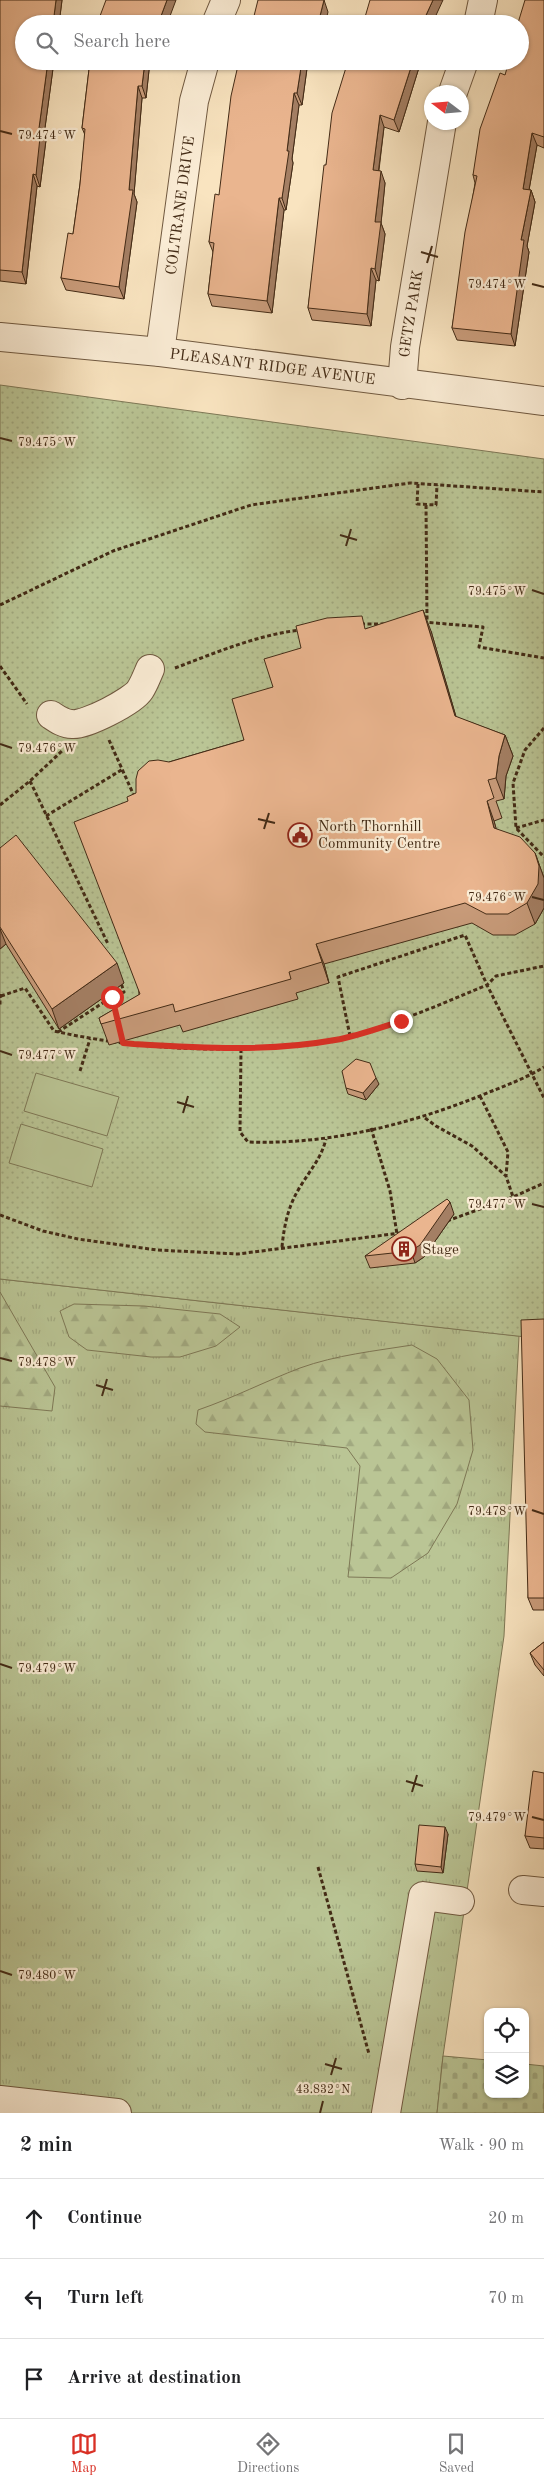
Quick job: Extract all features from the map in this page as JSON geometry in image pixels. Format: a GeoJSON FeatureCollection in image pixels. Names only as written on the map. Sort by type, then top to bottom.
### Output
{"type":"FeatureCollection","features":[{"type":"Feature","properties":{"kind":"street"},"geometry":{"type":"LineString","coordinates":[[220,15],[226,0]]}},
{"type":"Feature","properties":{"kind":"street"},"geometry":{"type":"LineString","coordinates":[[480,15],[483,0]]}},
{"type":"Feature","properties":{"kind":"street","name":"COLTRANE DRIVE"},"geometry":{"type":"LineString","coordinates":[[160,352],[194,101],[203,70]]}},
{"type":"Feature","properties":{"kind":"street"},"geometry":{"type":"LineString","coordinates":[[455,85],[461,70]]}},
{"type":"Feature","properties":{"kind":"street","name":"GETZ PARK"},"geometry":{"type":"LineString","coordinates":[[402,384],[405,347],[441,130]]}},
{"type":"Feature","properties":{"kind":"street","name":"PLEASANT RIDGE AVENUE"},"geometry":{"type":"LineString","coordinates":[[0,337],[160,352],[544,402]]}},
{"type":"Feature","properties":{"kind":"street"},"geometry":{"type":"LineString","coordinates":[[51,715],[61,722],[73,725],[92,718],[130,700],[160,669]]}},
{"type":"Feature","properties":{"kind":"street"},"geometry":{"type":"LineString","coordinates":[[386,2113],[423,1896],[460,1901]]}},
{"type":"Feature","properties":{"kind":"street"},"geometry":{"type":"LineString","coordinates":[[0,2100],[116,2113]]}},
{"type":"Feature","properties":{"kind":"path"},"geometry":{"type":"LineString","coordinates":[[0,605],[113,551],[251,506],[410,483],[544,492]]}},
{"type":"Feature","properties":{"kind":"path"},"geometry":{"type":"LineString","coordinates":[[418,484],[417,504],[426,505],[436,505],[437,484]]}},
{"type":"Feature","properties":{"kind":"path"},"geometry":{"type":"LineString","coordinates":[[426,505],[427,621]]}},
{"type":"Feature","properties":{"kind":"path"},"geometry":{"type":"LineString","coordinates":[[418,622],[427,621],[483,627],[480,647],[543,659]]}},
{"type":"Feature","properties":{"kind":"path"},"geometry":{"type":"LineString","coordinates":[[356,624],[373,626],[391,623]]}},
{"type":"Feature","properties":{"kind":"path"},"geometry":{"type":"LineString","coordinates":[[160,669],[275,634],[303,629]]}},
{"type":"Feature","properties":{"kind":"path"},"geometry":{"type":"LineString","coordinates":[[544,728],[524,750],[513,783],[516,828],[544,857]]}},
{"type":"Feature","properties":{"kind":"path"},"geometry":{"type":"LineString","coordinates":[[0,805],[30,782],[68,746]]}},
{"type":"Feature","properties":{"kind":"path"},"geometry":{"type":"LineString","coordinates":[[114,749],[138,806]]}},
{"type":"Feature","properties":{"kind":"path"},"geometry":{"type":"LineString","coordinates":[[46,816],[123,769]]}},
{"type":"Feature","properties":{"kind":"path"},"geometry":{"type":"LineString","coordinates":[[30,782],[108,944]]}},
{"type":"Feature","properties":{"kind":"path"},"geometry":{"type":"LineString","coordinates":[[516,828],[544,820]]}},
{"type":"Feature","properties":{"kind":"path"},"geometry":{"type":"LineString","coordinates":[[350,1036],[338,977],[465,935],[487,985],[544,1098]]}},
{"type":"Feature","properties":{"kind":"path"},"geometry":{"type":"LineString","coordinates":[[0,1007],[0,995],[25,988],[54,1031],[90,1039],[123,1043],[241,1048],[335,1040],[350,1036],[401,1021],[487,985],[496,976],[544,966]]}},
{"type":"Feature","properties":{"kind":"path"},"geometry":{"type":"LineString","coordinates":[[58,1032],[112,997],[124,992],[118,974]]}},
{"type":"Feature","properties":{"kind":"path"},"geometry":{"type":"LineString","coordinates":[[112,997],[116,1015]]}},
{"type":"Feature","properties":{"kind":"path"},"geometry":{"type":"LineString","coordinates":[[121,1034],[123,1043]]}},
{"type":"Feature","properties":{"kind":"path"},"geometry":{"type":"LineString","coordinates":[[80,1071],[90,1039]]}},
{"type":"Feature","properties":{"kind":"path"},"geometry":{"type":"LineString","coordinates":[[241,1048],[240,1132],[248,1142],[283,1143],[326,1139],[424,1117],[480,1096],[544,1067]]}},
{"type":"Feature","properties":{"kind":"path"},"geometry":{"type":"LineString","coordinates":[[480,1096],[508,1152],[506,1176],[513,1197]]}},
{"type":"Feature","properties":{"kind":"path"},"geometry":{"type":"LineString","coordinates":[[424,1117],[472,1146],[506,1176]]}},
{"type":"Feature","properties":{"kind":"path"},"geometry":{"type":"LineString","coordinates":[[371,1128],[390,1192],[398,1234]]}},
{"type":"Feature","properties":{"kind":"path"},"geometry":{"type":"LineString","coordinates":[[282,1247],[289,1208],[299,1188],[322,1156],[326,1139]]}},
{"type":"Feature","properties":{"kind":"path"},"geometry":{"type":"LineString","coordinates":[[439,1224],[513,1197],[544,1183]]}},
{"type":"Feature","properties":{"kind":"path"},"geometry":{"type":"LineString","coordinates":[[0,1215],[43,1231],[78,1239],[157,1250],[238,1254],[406,1232]]}},
{"type":"Feature","properties":{"kind":"path"},"geometry":{"type":"LineString","coordinates":[[318,1867],[369,2056]]}},
{"type":"Feature","properties":{"kind":"green space"},"geometry":{"type":"Polygon","coordinates":[[[0,385],[544,459],[544,1339],[0,1279],[0,385]]]}},
{"type":"Feature","properties":{"kind":"green space"},"geometry":{"type":"Polygon","coordinates":[[[36,1073],[119,1097],[107,1136],[24,1111],[36,1073]]]}},
{"type":"Feature","properties":{"kind":"green space"},"geometry":{"type":"Polygon","coordinates":[[[21,1124],[103,1149],[92,1187],[9,1163],[21,1124]]]}},
{"type":"Feature","properties":{"kind":"green space"},"geometry":{"type":"Polygon","coordinates":[[[0,1279],[519,1336],[504,1636],[443,2056],[437,2113],[0,2113],[0,1279]]]}},
{"type":"Feature","properties":{"kind":"green space"},"geometry":{"type":"Polygon","coordinates":[[[0,1292],[55,1387],[52,1411],[0,1406],[0,1292]]]}},
{"type":"Feature","properties":{"kind":"green space"},"geometry":{"type":"Polygon","coordinates":[[[74,1304],[144,1306],[220,1314],[240,1327],[216,1346],[180,1357],[151,1357],[87,1350],[69,1337],[60,1311],[74,1304]]]}},
{"type":"Feature","properties":{"kind":"green space"},"geometry":{"type":"Polygon","coordinates":[[[412,1345],[437,1359],[469,1400],[473,1450],[457,1504],[428,1553],[391,1578],[348,1577],[360,1466],[347,1448],[205,1432],[196,1424],[198,1410],[300,1368],[356,1354],[412,1345]]]}},
{"type":"Feature","properties":{"kind":"green space"},"geometry":{"type":"Polygon","coordinates":[[[443,2056],[484,2060],[484,2098],[529,2098],[529,2064],[544,2066],[544,2113],[437,2113],[443,2056]]]}},
{"type":"Feature","properties":{"kind":"building"},"geometry":{"type":"Polygon","coordinates":[[[0,0],[56,0],[54,15],[15,15],[15,70],[47,70],[39,128],[41,128],[36,175],[33,174],[22,272],[0,270],[0,0]]]}},
{"type":"Feature","properties":{"kind":"building"},"geometry":{"type":"Polygon","coordinates":[[[106,0],[167,0],[161,15],[100,15],[106,0]]]}},
{"type":"Feature","properties":{"kind":"building"},"geometry":{"type":"Polygon","coordinates":[[[258,0],[324,0],[320,15],[254,15],[258,0]]]}},
{"type":"Feature","properties":{"kind":"building"},"geometry":{"type":"Polygon","coordinates":[[[370,0],[433,0],[426,15],[366,15],[370,0]]]}},
{"type":"Feature","properties":{"kind":"building"},"geometry":{"type":"Polygon","coordinates":[[[525,0],[544,0],[544,137],[532,133],[523,189],[531,190],[521,240],[524,240],[511,334],[452,328],[465,232],[477,176],[473,175],[480,129],[500,73],[505,75],[506,70],[529,70],[529,15],[520,15],[525,0]]]}},
{"type":"Feature","properties":{"kind":"building"},"geometry":{"type":"Polygon","coordinates":[[[89,70],[144,70],[142,86],[138,86],[129,190],[133,190],[119,287],[61,278],[68,233],[73,234],[80,184],[85,129],[82,128],[89,70]]]}},
{"type":"Feature","properties":{"kind":"building"},"geometry":{"type":"Polygon","coordinates":[[[237,70],[301,70],[297,93],[294,93],[287,151],[289,151],[282,198],[279,198],[267,301],[208,294],[214,243],[209,242],[215,194],[219,195],[231,96],[237,70]]]}},
{"type":"Feature","properties":{"kind":"building"},"geometry":{"type":"Polygon","coordinates":[[[345,70],[410,70],[394,120],[380,115],[373,170],[381,171],[375,222],[381,222],[375,269],[371,268],[367,314],[308,308],[324,165],[326,165],[332,113],[345,70]]]}},
{"type":"Feature","properties":{"kind":"building","name":"North Thornhill Community Centre"},"geometry":{"type":"Polygon","coordinates":[[[423,610],[455,716],[505,735],[499,756],[496,778],[488,780],[494,798],[487,801],[494,828],[520,837],[535,853],[539,866],[538,884],[527,903],[508,914],[486,914],[465,903],[316,944],[322,962],[289,972],[291,979],[175,1012],[173,1004],[101,1024],[99,1018],[140,994],[74,822],[128,801],[127,797],[136,793],[138,771],[149,761],[169,762],[244,740],[232,699],[273,687],[264,659],[301,648],[296,626],[327,618],[362,616],[365,629],[423,610]]]}},
{"type":"Feature","properties":{"kind":"building"},"geometry":{"type":"Polygon","coordinates":[[[16,835],[117,963],[52,1009],[0,927],[0,848],[16,835]]]}},
{"type":"Feature","properties":{"kind":"building"},"geometry":{"type":"Polygon","coordinates":[[[356,1059],[370,1063],[376,1078],[363,1093],[346,1088],[342,1071],[356,1059]]]}},
{"type":"Feature","properties":{"kind":"building"},"geometry":{"type":"Polygon","coordinates":[[[447,1199],[450,1202],[420,1245],[411,1251],[365,1256],[447,1199]]]}},
{"type":"Feature","properties":{"kind":"building"},"geometry":{"type":"Polygon","coordinates":[[[544,1319],[544,1598],[528,1598],[521,1320],[544,1319]]]}},
{"type":"Feature","properties":{"kind":"building"},"geometry":{"type":"Polygon","coordinates":[[[544,1642],[544,1670],[530,1653],[544,1642]]]}},
{"type":"Feature","properties":{"kind":"building"},"geometry":{"type":"Polygon","coordinates":[[[533,1771],[544,1773],[544,1838],[525,1836],[533,1771]]]}},
{"type":"Feature","properties":{"kind":"building"},"geometry":{"type":"Polygon","coordinates":[[[419,1825],[445,1827],[441,1867],[415,1864],[419,1825]]]}},
{"type":"Feature","properties":{"kind":"place","name":"North Thornhill Community Centre"},"geometry":{"type":"Point","coordinates":[300,835]}},
{"type":"Feature","properties":{"kind":"place","name":"Stage"},"geometry":{"type":"Point","coordinates":[404,1249]}},
{"type":"Feature","properties":{"kind":"route"},"geometry":{"type":"LineString","coordinates":[[112,997],[123,1043],[134,1044],[233,1050],[335,1040],[401,1021]]}}]}
